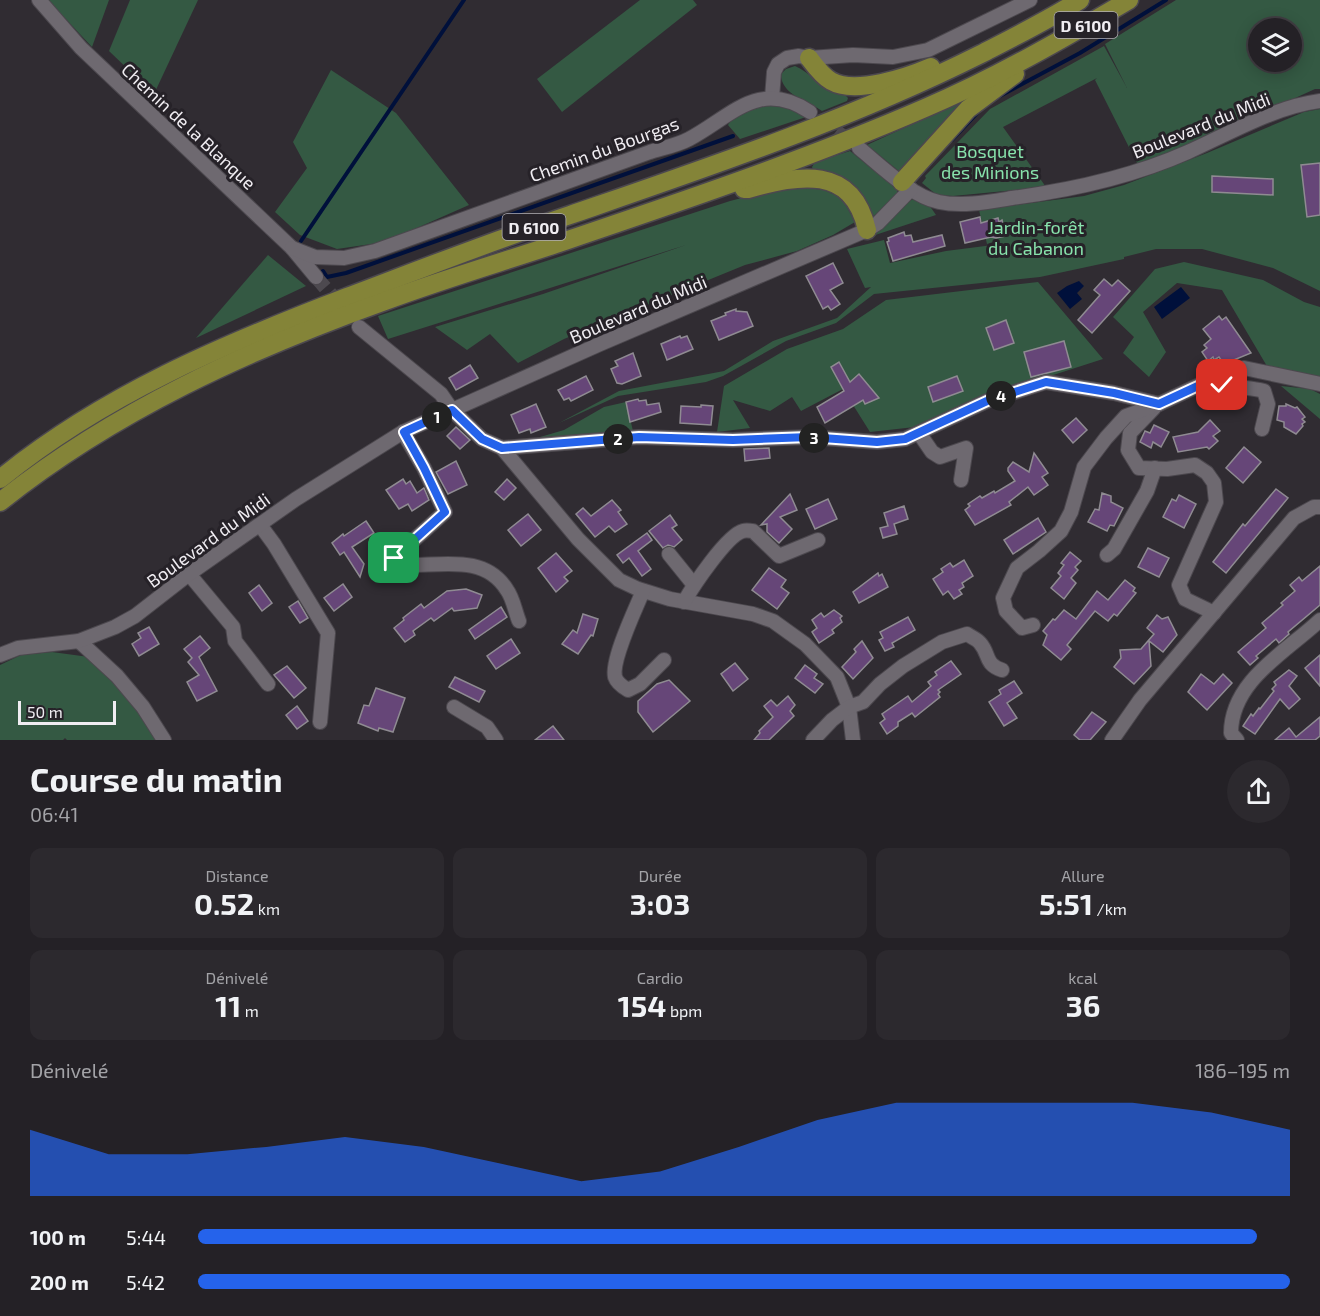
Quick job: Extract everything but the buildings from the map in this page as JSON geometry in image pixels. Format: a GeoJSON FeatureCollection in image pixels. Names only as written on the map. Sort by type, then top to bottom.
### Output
{"type":"FeatureCollection","features":[{"type":"Feature","properties":{"kind":"main road","name":"D 6100"},"geometry":{"type":"LineString","coordinates":[[0,502],[39,471],[87,439],[142,406],[200,377],[263,349],[384,301],[724,186],[927,108],[1042,50],[1129,0]]}},
{"type":"Feature","properties":{"kind":"main road"},"geometry":{"type":"LineString","coordinates":[[809,58],[816,68],[832,82],[861,85],[886,81],[913,74],[1074,4]]}},
{"type":"Feature","properties":{"kind":"main road","name":"D 6100"},"geometry":{"type":"LineString","coordinates":[[0,479],[33,452],[104,406],[248,335],[466,251],[718,164],[815,127],[913,87],[1014,37],[1074,4]]}},
{"type":"Feature","properties":{"kind":"main road"},"geometry":{"type":"LineString","coordinates":[[907,185],[968,108],[1011,77],[1042,50]]}},
{"type":"Feature","properties":{"kind":"main road"},"geometry":{"type":"LineString","coordinates":[[724,186],[748,189],[784,179],[803,178],[830,181],[854,199],[865,220],[867,230]]}},
{"type":"Feature","properties":{"kind":"street","name":"Chemin de la Blanque"},"geometry":{"type":"LineString","coordinates":[[39,0],[81,48],[292,248],[316,277]]}},
{"type":"Feature","properties":{"kind":"street"},"geometry":{"type":"LineString","coordinates":[[810,112],[786,100],[772,98],[774,72],[778,64],[787,58],[853,55],[893,57],[928,50],[1030,0]]}},
{"type":"Feature","properties":{"kind":"street","name":"Chemin du Bourgas"},"geometry":{"type":"LineString","coordinates":[[292,248],[315,257],[344,258],[375,251],[650,152],[687,141],[743,104],[772,98]]}},
{"type":"Feature","properties":{"kind":"street","name":"Boulevard du Midi"},"geometry":{"type":"LineString","coordinates":[[0,655],[18,648],[79,641],[115,627],[135,616],[189,574],[296,499],[404,432],[600,344],[867,230],[878,223],[907,185],[937,201],[956,204],[1067,191],[1158,166],[1264,117],[1309,102],[1320,101]]}},
{"type":"Feature","properties":{"kind":"street"},"geometry":{"type":"LineString","coordinates":[[860,148],[907,185]]}},
{"type":"Feature","properties":{"kind":"street"},"geometry":{"type":"LineString","coordinates":[[359,327],[441,394],[452,410],[482,439],[502,448],[578,539],[619,580],[643,591],[684,602],[753,614],[773,621],[805,644],[837,677],[849,707],[853,740]]}},
{"type":"Feature","properties":{"kind":"street"},"geometry":{"type":"LineString","coordinates":[[1033,625],[1022,628],[1006,611],[1003,598],[1017,568],[1061,531],[1071,512],[1084,467],[1126,416],[1159,404],[1227,372],[1244,368],[1320,384]]}},
{"type":"Feature","properties":{"kind":"street"},"geometry":{"type":"LineString","coordinates":[[1213,379],[1222,385],[1264,391],[1268,404],[1262,429]]}},
{"type":"Feature","properties":{"kind":"street"},"geometry":{"type":"LineString","coordinates":[[502,448],[639,437],[733,440],[809,437],[877,442],[905,439],[987,401],[1046,382],[1114,393],[1159,404]]}},
{"type":"Feature","properties":{"kind":"street"},"geometry":{"type":"LineString","coordinates":[[1159,404],[1130,433],[1128,450],[1139,468],[1195,465],[1207,473],[1214,483],[1216,502],[1179,585],[1185,599],[1214,613]]}},
{"type":"Feature","properties":{"kind":"street"},"geometry":{"type":"LineString","coordinates":[[404,432],[445,512],[394,558],[398,565],[416,567],[472,565],[490,572],[507,589],[519,621]]}},
{"type":"Feature","properties":{"kind":"street"},"geometry":{"type":"LineString","coordinates":[[919,433],[932,452],[940,457],[966,448],[962,480]]}},
{"type":"Feature","properties":{"kind":"street"},"geometry":{"type":"LineString","coordinates":[[1107,555],[1114,549],[1146,491],[1155,468]]}},
{"type":"Feature","properties":{"kind":"street"},"geometry":{"type":"LineString","coordinates":[[1112,740],[1140,700],[1294,518],[1314,507],[1320,507]]}},
{"type":"Feature","properties":{"kind":"street"},"geometry":{"type":"LineString","coordinates":[[260,525],[328,633],[320,722]]}},
{"type":"Feature","properties":{"kind":"street"},"geometry":{"type":"LineString","coordinates":[[684,602],[700,576],[732,538],[743,531],[753,531],[779,556],[818,540]]}},
{"type":"Feature","properties":{"kind":"street"},"geometry":{"type":"LineString","coordinates":[[669,554],[694,585]]}},
{"type":"Feature","properties":{"kind":"street"},"geometry":{"type":"LineString","coordinates":[[189,574],[233,627],[235,640],[268,684]]}},
{"type":"Feature","properties":{"kind":"street"},"geometry":{"type":"LineString","coordinates":[[643,591],[618,654],[615,676],[621,686],[628,690],[640,684],[664,660]]}},
{"type":"Feature","properties":{"kind":"street"},"geometry":{"type":"LineString","coordinates":[[1237,740],[1231,733],[1231,720],[1238,699],[1257,676],[1314,633],[1320,620]]}},
{"type":"Feature","properties":{"kind":"street"},"geometry":{"type":"LineString","coordinates":[[813,740],[832,720],[849,707],[863,702],[880,684],[903,666],[942,642],[968,634],[980,642],[988,661],[994,667],[1002,669]]}},
{"type":"Feature","properties":{"kind":"street"},"geometry":{"type":"LineString","coordinates":[[79,641],[117,676],[143,707],[164,740]]}},
{"type":"Feature","properties":{"kind":"street"},"geometry":{"type":"LineString","coordinates":[[454,707],[487,727],[496,740]]}},
{"type":"Feature","properties":{"kind":"green space"},"geometry":{"type":"Polygon","coordinates":[[[48,0],[109,0],[92,47],[48,0]]]}},
{"type":"Feature","properties":{"kind":"green space"},"geometry":{"type":"Polygon","coordinates":[[[130,0],[198,0],[154,94],[109,51],[130,0]]]}},
{"type":"Feature","properties":{"kind":"green space"},"geometry":{"type":"Polygon","coordinates":[[[640,0],[693,0],[697,5],[562,112],[537,79],[640,0]]]}},
{"type":"Feature","properties":{"kind":"green space","name":"Bosquet des Minions"},"geometry":{"type":"Polygon","coordinates":[[[1176,0],[1320,0],[1320,89],[1315,89],[1163,158],[1161,155],[1139,167],[1095,80],[1097,78],[1003,127],[1046,187],[953,196],[937,195],[922,183],[925,176],[990,109],[1104,46],[1127,88],[1105,44],[1176,0]]]}},
{"type":"Feature","properties":{"kind":"green space"},"geometry":{"type":"Polygon","coordinates":[[[795,66],[826,87],[844,95],[848,98],[847,101],[822,111],[790,92],[782,81],[781,74],[786,69],[795,66]]]}},
{"type":"Feature","properties":{"kind":"green space"},"geometry":{"type":"Polygon","coordinates":[[[331,70],[396,113],[469,205],[385,242],[337,249],[300,235],[275,212],[307,168],[293,142],[331,70]]]}},
{"type":"Feature","properties":{"kind":"green space"},"geometry":{"type":"Polygon","coordinates":[[[973,96],[900,172],[867,145],[973,96]]]}},
{"type":"Feature","properties":{"kind":"green space"},"geometry":{"type":"Polygon","coordinates":[[[758,104],[787,105],[806,117],[740,139],[728,125],[733,117],[758,104]]]}},
{"type":"Feature","properties":{"kind":"green space","name":"Jardin-forêt du Cabanon"},"geometry":{"type":"Polygon","coordinates":[[[1320,109],[1320,291],[1273,268],[1202,249],[1156,249],[1124,257],[1124,259],[1040,277],[874,294],[836,323],[786,341],[723,376],[706,382],[618,396],[559,423],[619,391],[724,371],[773,341],[837,318],[871,287],[865,288],[847,249],[884,240],[890,263],[946,251],[993,245],[993,242],[987,244],[979,210],[1084,196],[1124,185],[1304,112],[1320,109]]]}},
{"type":"Feature","properties":{"kind":"green space"},"geometry":{"type":"Polygon","coordinates":[[[850,151],[897,189],[897,195],[874,216],[814,173],[812,167],[815,162],[850,151]]]}},
{"type":"Feature","properties":{"kind":"green space"},"geometry":{"type":"Polygon","coordinates":[[[801,187],[824,190],[842,198],[855,222],[797,251],[745,265],[564,339],[518,363],[490,334],[467,350],[435,327],[543,294],[686,245],[388,339],[378,316],[730,201],[761,193],[801,187]]]}},
{"type":"Feature","properties":{"kind":"green space"},"geometry":{"type":"Polygon","coordinates":[[[916,198],[927,202],[936,215],[863,239],[904,203],[916,198]]]}},
{"type":"Feature","properties":{"kind":"green space"},"geometry":{"type":"Polygon","coordinates":[[[268,255],[306,286],[196,338],[268,255]]]}},
{"type":"Feature","properties":{"kind":"green space"},"geometry":{"type":"Polygon","coordinates":[[[1184,262],[1263,280],[1304,302],[1320,307],[1320,380],[1271,373],[1222,290],[1177,283],[1143,312],[1166,352],[1149,377],[1123,353],[1134,337],[1113,317],[1155,269],[1184,262]]]}},
{"type":"Feature","properties":{"kind":"green space"},"geometry":{"type":"Polygon","coordinates":[[[1038,282],[1103,359],[976,400],[915,427],[870,432],[843,389],[801,411],[792,397],[770,411],[733,400],[750,428],[717,432],[724,386],[787,349],[843,329],[886,300],[1038,282]]]}},
{"type":"Feature","properties":{"kind":"green space"},"geometry":{"type":"Polygon","coordinates":[[[1281,386],[1310,389],[1320,394],[1320,419],[1281,386]]]}},
{"type":"Feature","properties":{"kind":"green space"},"geometry":{"type":"Polygon","coordinates":[[[626,402],[633,431],[530,440],[564,430],[604,407],[626,402]]]}},
{"type":"Feature","properties":{"kind":"green space"},"geometry":{"type":"Polygon","coordinates":[[[52,652],[89,657],[113,678],[161,740],[67,740],[65,738],[63,740],[0,740],[0,665],[21,655],[52,652]]]}},
{"type":"Feature","properties":{"kind":"water"},"geometry":{"type":"Polygon","coordinates":[[[1079,281],[1084,286],[1077,293],[1082,299],[1070,309],[1057,293],[1079,281]]]}},
{"type":"Feature","properties":{"kind":"water"},"geometry":{"type":"Polygon","coordinates":[[[1181,287],[1190,298],[1162,319],[1154,307],[1181,287]]]}},
{"type":"Feature","properties":{"kind":"waterway"},"geometry":{"type":"LineString","coordinates":[[301,241],[464,0]]}},
{"type":"Feature","properties":{"kind":"waterway"},"geometry":{"type":"LineString","coordinates":[[998,97],[1080,53],[1166,0]]}},
{"type":"Feature","properties":{"kind":"waterway"},"geometry":{"type":"LineString","coordinates":[[952,140],[980,110]]}},
{"type":"Feature","properties":{"kind":"waterway"},"geometry":{"type":"LineString","coordinates":[[323,271],[327,277],[346,273],[733,136]]}},
{"type":"Feature","properties":{"kind":"tunnel"},"geometry":{"type":"LineString","coordinates":[[819,119],[854,144]]}},
{"type":"Feature","properties":{"kind":"tunnel"},"geometry":{"type":"LineString","coordinates":[[316,277],[342,307]]}},
{"type":"Feature","properties":{"kind":"route"},"geometry":{"type":"LineString","coordinates":[[394,558],[445,512],[404,432],[452,410],[482,439],[502,448],[639,437],[733,440],[809,437],[877,442],[905,439],[987,401],[1046,382],[1114,393],[1159,404],[1213,379],[1222,385]]}}]}
